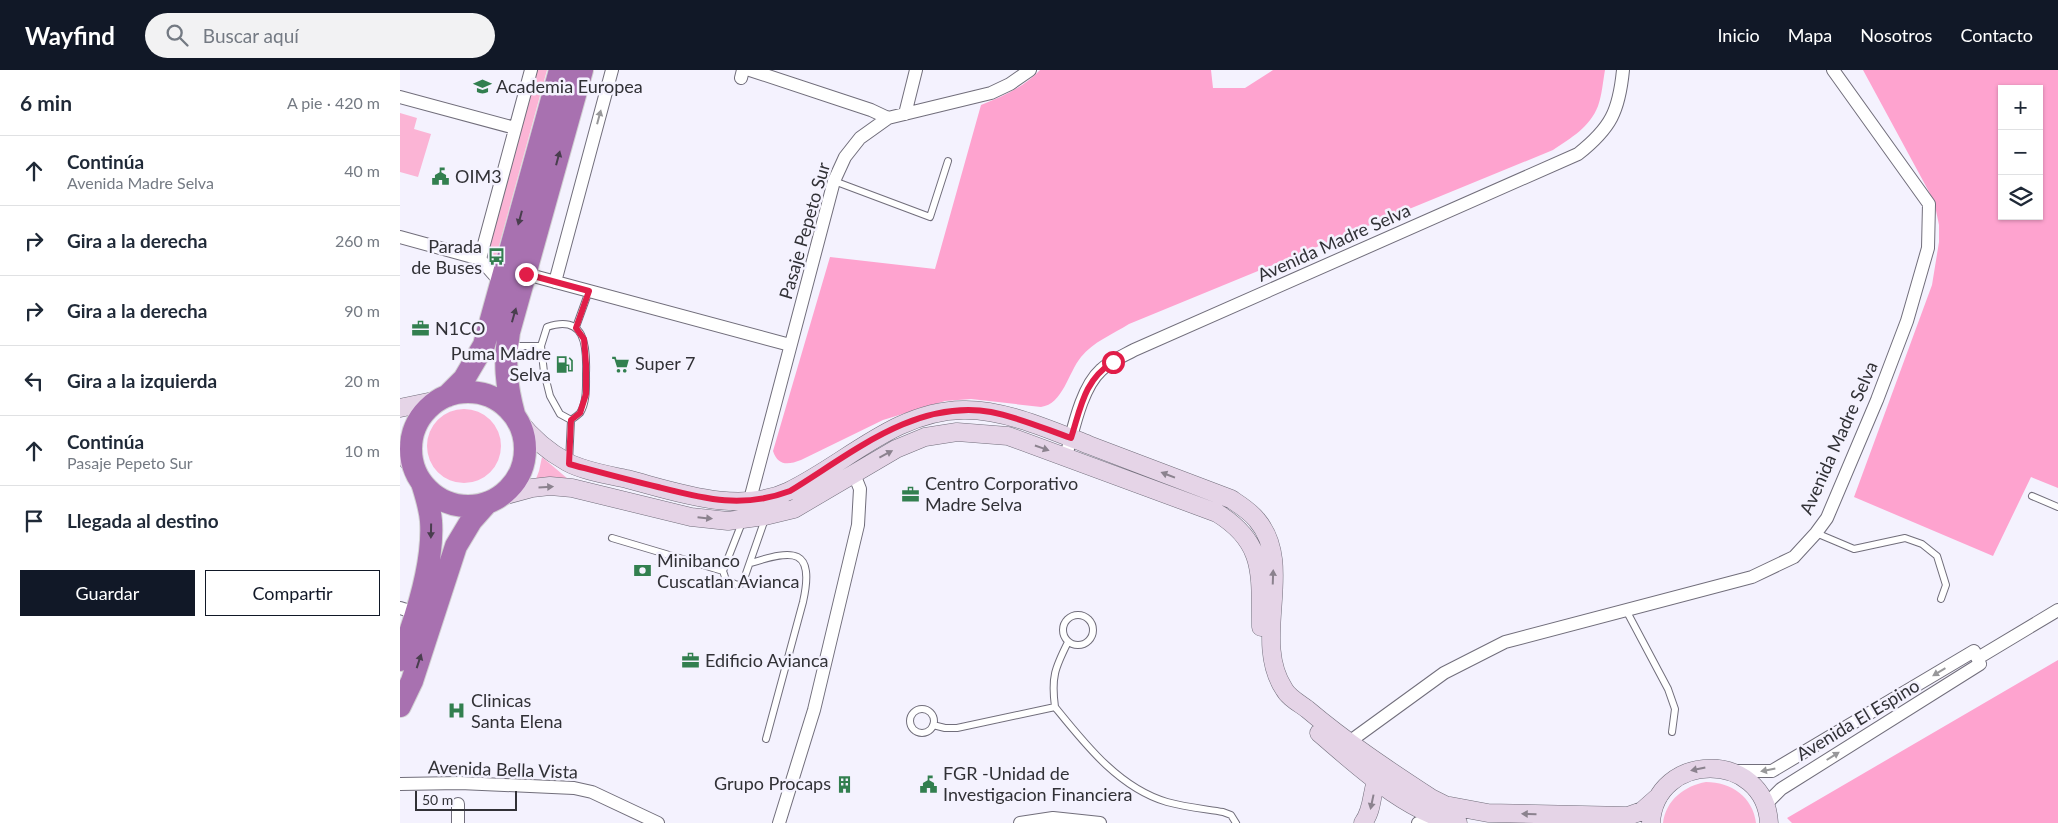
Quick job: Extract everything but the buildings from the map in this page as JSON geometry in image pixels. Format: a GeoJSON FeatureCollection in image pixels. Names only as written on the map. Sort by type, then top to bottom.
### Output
{"type":"FeatureCollection","features":[{"type":"Feature","properties":{"kind":"highway"},"geometry":{"type":"LineString","coordinates":[[400,660],[408,610],[431,539],[430,509],[412,467],[411,448],[415,430],[424,413],[464,379],[484,345],[560,70]]}},
{"type":"Feature","properties":{"kind":"highway"},"geometry":{"type":"LineString","coordinates":[[400,706],[412,681],[456,546],[464,531],[493,500],[516,480],[524,461],[525,440],[516,417],[505,376],[509,332],[582,70]]}},
{"type":"Feature","properties":{"kind":"highway"},"geometry":{"type":"LineString","coordinates":[[442,398],[465,392],[486,394],[504,404],[516,417]]}},
{"type":"Feature","properties":{"kind":"highway"},"geometry":{"type":"LineString","coordinates":[[412,467],[436,496],[453,505],[473,507],[493,500]]}},
{"type":"Feature","properties":{"kind":"street"},"geometry":{"type":"LineString","coordinates":[[480,259],[531,70]]}},
{"type":"Feature","properties":{"kind":"street"},"geometry":{"type":"LineString","coordinates":[[555,282],[612,70]]}},
{"type":"Feature","properties":{"kind":"street"},"geometry":{"type":"LineString","coordinates":[[905,114],[916,70]]}},
{"type":"Feature","properties":{"kind":"street","name":"Pasaje Pepeto Sur"},"geometry":{"type":"LineString","coordinates":[[744,519],[834,181],[846,157],[860,138],[888,118],[991,93],[1010,84],[1030,70]]}},
{"type":"Feature","properties":{"kind":"street","name":"Avenida Madre Selva"},"geometry":{"type":"LineString","coordinates":[[1066,456],[1091,381],[1101,369],[1134,350],[1578,154],[1596,140],[1614,116],[1622,85],[1623,70]]}},
{"type":"Feature","properties":{"kind":"street","name":"Avenida Madre Selva"},"geometry":{"type":"LineString","coordinates":[[1345,747],[1444,673],[1505,642],[1752,577],[1794,557],[1827,518],[1878,400],[1907,321],[1928,248],[1929,204],[1833,70]]}},
{"type":"Feature","properties":{"kind":"street"},"geometry":{"type":"LineString","coordinates":[[745,73],[871,110],[888,118]]}},
{"type":"Feature","properties":{"kind":"street"},"geometry":{"type":"LineString","coordinates":[[400,97],[515,128]]}},
{"type":"Feature","properties":{"kind":"street"},"geometry":{"type":"LineString","coordinates":[[400,237],[480,259],[502,284]]}},
{"type":"Feature","properties":{"kind":"street"},"geometry":{"type":"LineString","coordinates":[[526,274],[790,345]]}},
{"type":"Feature","properties":{"kind":"street"},"geometry":{"type":"LineString","coordinates":[[400,408],[442,398]]}},
{"type":"Feature","properties":{"kind":"street"},"geometry":{"type":"LineString","coordinates":[[516,417],[530,436],[544,448],[569,464],[711,500],[750,501],[790,491],[860,446],[906,423],[932,414],[963,410],[992,412],[1031,424],[1230,498],[1257,520],[1269,538],[1273,562],[1271,650],[1274,668],[1284,691],[1345,747]]}},
{"type":"Feature","properties":{"kind":"street"},"geometry":{"type":"LineString","coordinates":[[493,500],[532,488],[550,486],[572,488],[691,517],[728,521],[765,516],[794,509],[896,449],[925,437],[957,432],[1008,436],[1217,513],[1231,521],[1242,531],[1251,544],[1259,563],[1260,653],[1269,683],[1281,702],[1380,773],[1422,810],[1449,822]]}},
{"type":"Feature","properties":{"kind":"street"},"geometry":{"type":"LineString","coordinates":[[779,823],[814,710],[858,526],[860,489],[854,474]]}},
{"type":"Feature","properties":{"kind":"street","name":"Avenida El Espino"},"geometry":{"type":"LineString","coordinates":[[1978,658],[2058,610]]}},
{"type":"Feature","properties":{"kind":"street","name":"Avenida El Espino"},"geometry":{"type":"LineString","coordinates":[[1729,771],[1772,771],[1974,651],[1980,664],[1781,789],[1765,805]]}},
{"type":"Feature","properties":{"kind":"street"},"geometry":{"type":"LineString","coordinates":[[1380,773],[1445,805],[1488,813],[1628,816],[1642,811],[1673,780],[1692,770],[1711,768],[1729,771],[1748,781],[1765,805],[1768,823]]}},
{"type":"Feature","properties":{"kind":"street"},"geometry":{"type":"LineString","coordinates":[[1363,823],[1372,804],[1380,773]]}},
{"type":"Feature","properties":{"kind":"street","name":"Avenida Bella Vista"},"geometry":{"type":"LineString","coordinates":[[400,784],[504,781],[556,786],[592,792],[658,823]]}},
{"type":"Feature","properties":{"kind":"street"},"geometry":{"type":"LineString","coordinates":[[1651,823],[1654,807],[1659,796]]}},
{"type":"Feature","properties":{"kind":"street"},"geometry":{"type":"LineString","coordinates":[[458,804],[458,823]]}},
{"type":"Feature","properties":{"kind":"street"},"geometry":{"type":"LineString","coordinates":[[1020,823],[1053,818],[1100,823]]}},
{"type":"Feature","properties":{"kind":"street"},"geometry":{"type":"LineString","coordinates":[[1418,823],[1449,822]]}},
{"type":"Feature","properties":{"kind":"lane"},"geometry":{"type":"LineString","coordinates":[[834,181],[930,217],[948,161]]}},
{"type":"Feature","properties":{"kind":"lane"},"geometry":{"type":"LineString","coordinates":[[576,328],[589,291]]}},
{"type":"Feature","properties":{"kind":"lane"},"geometry":{"type":"LineString","coordinates":[[569,464],[571,420],[580,413],[586,394],[586,364],[584,339],[576,328],[560,323],[548,327],[541,346],[544,372],[550,396],[560,414],[571,420]]}},
{"type":"Feature","properties":{"kind":"lane"},"geometry":{"type":"LineString","coordinates":[[507,346],[541,346]]}},
{"type":"Feature","properties":{"kind":"lane"},"geometry":{"type":"LineString","coordinates":[[2032,496],[2058,507]]}},
{"type":"Feature","properties":{"kind":"lane"},"geometry":{"type":"LineString","coordinates":[[744,519],[723,571],[726,580],[737,585],[741,584],[750,563],[765,516]]}},
{"type":"Feature","properties":{"kind":"lane"},"geometry":{"type":"LineString","coordinates":[[1816,533],[1854,549],[1905,538],[1922,544],[1937,556],[1946,585],[1941,599]]}},
{"type":"Feature","properties":{"kind":"lane"},"geometry":{"type":"LineString","coordinates":[[612,538],[723,571]]}},
{"type":"Feature","properties":{"kind":"lane"},"geometry":{"type":"LineString","coordinates":[[750,563],[785,554],[796,556],[802,561],[807,570],[808,582],[766,740]]}},
{"type":"Feature","properties":{"kind":"lane"},"geometry":{"type":"LineString","coordinates":[[1626,610],[1668,689],[1675,709],[1672,732]]}},
{"type":"Feature","properties":{"kind":"lane"},"geometry":{"type":"LineString","coordinates":[[1077,614],[1087,617],[1094,630],[1090,639],[1078,645],[1068,642],[1063,633],[1063,628],[1068,618],[1077,614]]}},
{"type":"Feature","properties":{"kind":"lane"},"geometry":{"type":"LineString","coordinates":[[1068,642],[1056,665],[1052,686],[1055,707],[1080,737],[1125,782],[1167,802],[1223,812],[1231,815],[1236,823]]}},
{"type":"Feature","properties":{"kind":"lane"},"geometry":{"type":"LineString","coordinates":[[933,725],[944,728],[965,726],[1055,707]]}},
{"type":"Feature","properties":{"kind":"lane"},"geometry":{"type":"LineString","coordinates":[[920,708],[928,709],[933,714],[933,725],[925,733],[914,731],[910,724],[911,714],[920,708]]}},
{"type":"Feature","properties":{"kind":"shaded area"},"geometry":{"type":"Polygon","coordinates":[[[534,70],[547,70],[496,257],[485,253],[534,70]]]}},
{"type":"Feature","properties":{"kind":"shaded area"},"geometry":{"type":"Polygon","coordinates":[[[1040,70],[1211,70],[1213,88],[1245,88],[1273,70],[1605,70],[1595,113],[1585,126],[1553,150],[1129,324],[1097,343],[1081,357],[1060,394],[1049,405],[1041,407],[971,399],[945,401],[883,420],[801,460],[792,463],[781,462],[773,451],[830,257],[935,269],[981,105],[1020,86],[1040,70]]]}},
{"type":"Feature","properties":{"kind":"shaded area"},"geometry":{"type":"Polygon","coordinates":[[[1863,70],[2058,70],[2058,488],[2031,477],[1993,556],[1854,497],[1932,285],[1939,242],[1939,225],[1934,201],[1863,70]]]}},
{"type":"Feature","properties":{"kind":"shaded area"},"geometry":{"type":"Polygon","coordinates":[[[400,113],[417,118],[414,129],[431,134],[418,177],[400,172],[400,113]]]}},
{"type":"Feature","properties":{"kind":"shaded area"},"geometry":{"type":"Polygon","coordinates":[[[464,409],[485,415],[495,425],[501,446],[495,467],[485,477],[464,483],[443,477],[433,467],[427,446],[433,425],[443,415],[464,409]]]}},
{"type":"Feature","properties":{"kind":"shaded area"},"geometry":{"type":"Polygon","coordinates":[[[542,457],[568,479],[534,484],[542,457]]]}},
{"type":"Feature","properties":{"kind":"shaded area"},"geometry":{"type":"Polygon","coordinates":[[[2058,660],[2058,823],[1792,823],[1787,818],[2058,660]]]}},
{"type":"Feature","properties":{"kind":"shaded area"},"geometry":{"type":"Polygon","coordinates":[[[1706,782],[1724,785],[1739,793],[1750,806],[1756,823],[1663,823],[1668,807],[1677,795],[1690,787],[1706,782]]]}},
{"type":"Feature","properties":{"kind":"place","name":"Academia Europea"},"geometry":{"type":"Point","coordinates":[482,87]}},
{"type":"Feature","properties":{"kind":"place","name":"OIM3"},"geometry":{"type":"Point","coordinates":[441,177]}},
{"type":"Feature","properties":{"kind":"place","name":"Parada de Buses"},"geometry":{"type":"Point","coordinates":[496,257]}},
{"type":"Feature","properties":{"kind":"place","name":"N1CO"},"geometry":{"type":"Point","coordinates":[421,329]}},
{"type":"Feature","properties":{"kind":"place","name":"Puma Madre Selva"},"geometry":{"type":"Point","coordinates":[565,364]}},
{"type":"Feature","properties":{"kind":"place","name":"Super 7"},"geometry":{"type":"Point","coordinates":[621,364]}},
{"type":"Feature","properties":{"kind":"place","name":"Centro Corporativo Madre Selva"},"geometry":{"type":"Point","coordinates":[911,494]}},
{"type":"Feature","properties":{"kind":"place","name":"Minibanco Cuscatlan Avianca"},"geometry":{"type":"Point","coordinates":[643,571]}},
{"type":"Feature","properties":{"kind":"place","name":"Edificio Avianca"},"geometry":{"type":"Point","coordinates":[691,661]}},
{"type":"Feature","properties":{"kind":"place","name":"Clinicas Santa Elena"},"geometry":{"type":"Point","coordinates":[457,711]}},
{"type":"Feature","properties":{"kind":"place","name":"Grupo Procaps"},"geometry":{"type":"Point","coordinates":[845,784]}},
{"type":"Feature","properties":{"kind":"place","name":"FGR -Unidad de Investigacion Financiera"},"geometry":{"type":"Point","coordinates":[929,784]}},
{"type":"Feature","properties":{"kind":"route"},"geometry":{"type":"LineString","coordinates":[[526,274],[589,291],[576,328],[584,339],[586,394],[580,413],[571,420],[569,464],[711,500],[750,501],[790,491],[860,446],[906,423],[932,414],[963,410],[992,412],[1071,438],[1091,381],[1101,369],[1113,362]]}}]}
